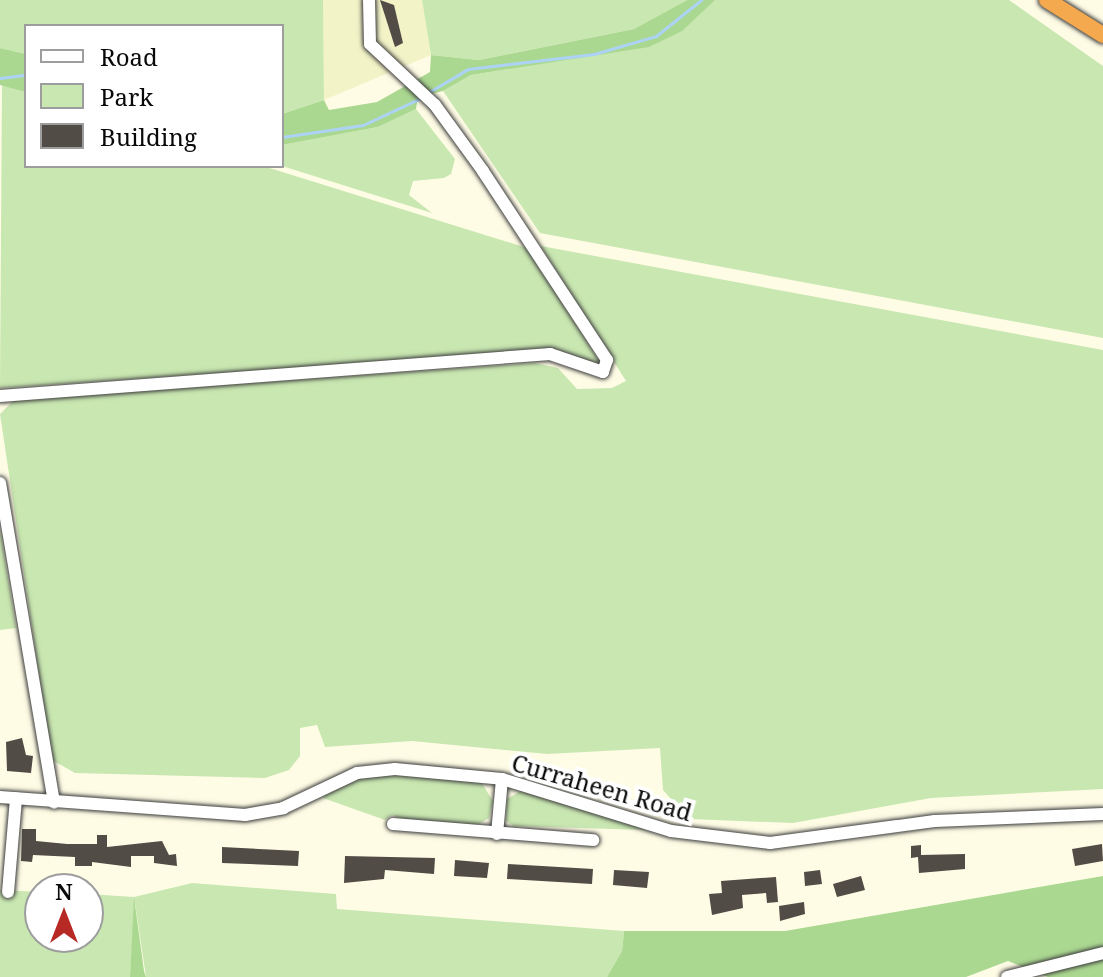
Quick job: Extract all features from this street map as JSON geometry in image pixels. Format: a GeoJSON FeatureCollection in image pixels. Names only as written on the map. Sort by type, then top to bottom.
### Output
{"type":"FeatureCollection","features":[{"type":"Feature","properties":{"kind":"highway"},"geometry":{"type":"LineString","coordinates":[[1047,0],[1103,35]]}},
{"type":"Feature","properties":{"kind":"street"},"geometry":{"type":"LineString","coordinates":[[0,396],[550,354],[603,372],[607,360],[435,105],[370,44],[369,0]]}},
{"type":"Feature","properties":{"kind":"street"},"geometry":{"type":"LineString","coordinates":[[0,483],[54,802]]}},
{"type":"Feature","properties":{"kind":"street","name":"Curraheen Road"},"geometry":{"type":"LineString","coordinates":[[0,797],[245,815],[283,808],[374,769],[502,779],[671,831],[736,842],[803,841],[935,821],[1103,814]]}},
{"type":"Feature","properties":{"kind":"street"},"geometry":{"type":"LineString","coordinates":[[497,834],[502,779]]}},
{"type":"Feature","properties":{"kind":"street"},"geometry":{"type":"LineString","coordinates":[[8,892],[16,798]]}},
{"type":"Feature","properties":{"kind":"street"},"geometry":{"type":"LineString","coordinates":[[393,824],[593,840]]}},
{"type":"Feature","properties":{"kind":"street"},"geometry":{"type":"LineString","coordinates":[[1007,977],[1103,953]]}},
{"type":"Feature","properties":{"kind":"green space"},"geometry":{"type":"Polygon","coordinates":[[[0,0],[323,0],[324,100],[284,113],[284,24],[24,24],[24,54],[0,48],[0,0]]]}},
{"type":"Feature","properties":{"kind":"green space"},"geometry":{"type":"Polygon","coordinates":[[[323,0],[422,0],[431,55],[324,100],[323,0]]]}},
{"type":"Feature","properties":{"kind":"green space"},"geometry":{"type":"Polygon","coordinates":[[[422,0],[687,0],[634,29],[479,60],[431,55],[422,0]]]}},
{"type":"Feature","properties":{"kind":"green space"},"geometry":{"type":"Polygon","coordinates":[[[687,0],[715,0],[682,31],[649,47],[471,75],[443,91],[418,97],[416,109],[378,127],[284,145],[284,113],[324,100],[329,110],[377,102],[430,72],[431,55],[479,60],[634,29],[687,0]]]}},
{"type":"Feature","properties":{"kind":"green space"},"geometry":{"type":"Polygon","coordinates":[[[715,0],[1009,0],[1103,66],[1103,338],[540,233],[443,91],[471,75],[649,46],[715,0]]]}},
{"type":"Feature","properties":{"kind":"green space"},"geometry":{"type":"Polygon","coordinates":[[[0,48],[24,54],[24,91],[0,85],[0,48]]]}},
{"type":"Feature","properties":{"kind":"green space"},"geometry":{"type":"Polygon","coordinates":[[[2,84],[24,91],[24,168],[269,168],[527,248],[599,361],[593,365],[540,351],[0,388],[2,84]]]}},
{"type":"Feature","properties":{"kind":"green space"},"geometry":{"type":"Polygon","coordinates":[[[416,109],[455,159],[451,174],[444,178],[413,181],[409,195],[432,213],[284,167],[284,145],[378,127],[416,109]]]}},
{"type":"Feature","properties":{"kind":"green space"},"geometry":{"type":"Polygon","coordinates":[[[541,246],[1103,350],[1103,789],[931,798],[793,823],[689,819],[663,790],[660,748],[547,754],[412,741],[325,747],[317,725],[300,728],[300,756],[289,770],[265,778],[75,773],[52,760],[0,414],[14,400],[535,363],[558,368],[577,389],[612,388],[626,381],[541,246]]]}},
{"type":"Feature","properties":{"kind":"green space"},"geometry":{"type":"Polygon","coordinates":[[[0,529],[16,628],[0,630],[0,529]]]}},
{"type":"Feature","properties":{"kind":"green space"},"geometry":{"type":"Polygon","coordinates":[[[386,774],[481,782],[493,801],[489,818],[477,825],[405,821],[392,815],[385,820],[323,798],[328,790],[360,778],[386,774]]]}},
{"type":"Feature","properties":{"kind":"green space"},"geometry":{"type":"Polygon","coordinates":[[[524,789],[646,830],[514,826],[506,821],[507,799],[524,789]]]}},
{"type":"Feature","properties":{"kind":"green space"},"geometry":{"type":"Polygon","coordinates":[[[1103,876],[1103,977],[1048,977],[1008,961],[966,977],[607,977],[622,951],[624,931],[785,931],[1103,876]]]}},
{"type":"Feature","properties":{"kind":"green space"},"geometry":{"type":"Polygon","coordinates":[[[192,883],[336,894],[337,909],[624,931],[622,951],[607,977],[146,977],[135,903],[130,977],[0,977],[0,890],[24,891],[24,953],[104,953],[104,895],[134,897],[192,883]]]}},
{"type":"Feature","properties":{"kind":"green space"},"geometry":{"type":"Polygon","coordinates":[[[134,897],[144,971],[146,977],[130,977],[134,897]]]}},
{"type":"Feature","properties":{"kind":"building"},"geometry":{"type":"Polygon","coordinates":[[[380,0],[394,5],[403,43],[395,47],[380,0]]]}},
{"type":"Feature","properties":{"kind":"building"},"geometry":{"type":"Polygon","coordinates":[[[22,738],[26,755],[33,756],[31,773],[7,771],[6,742],[22,738]]]}},
{"type":"Feature","properties":{"kind":"building"},"geometry":{"type":"Polygon","coordinates":[[[22,829],[36,829],[36,841],[67,844],[97,844],[97,835],[107,835],[107,847],[162,841],[169,855],[176,854],[177,866],[154,863],[154,856],[131,856],[131,867],[92,862],[92,866],[75,866],[75,857],[33,855],[32,862],[21,861],[22,829]]]}},
{"type":"Feature","properties":{"kind":"building"},"geometry":{"type":"Polygon","coordinates":[[[1102,844],[1103,861],[1075,866],[1072,849],[1102,844]]]}},
{"type":"Feature","properties":{"kind":"building"},"geometry":{"type":"Polygon","coordinates":[[[921,845],[921,855],[965,854],[965,869],[919,873],[918,857],[911,858],[911,846],[921,845]]]}},
{"type":"Feature","properties":{"kind":"building"},"geometry":{"type":"Polygon","coordinates":[[[222,847],[299,851],[298,866],[222,863],[222,847]]]}},
{"type":"Feature","properties":{"kind":"building"},"geometry":{"type":"Polygon","coordinates":[[[345,856],[435,858],[434,874],[385,870],[384,879],[344,883],[345,856]]]}},
{"type":"Feature","properties":{"kind":"building"},"geometry":{"type":"Polygon","coordinates":[[[455,860],[489,863],[487,878],[454,876],[455,860]]]}},
{"type":"Feature","properties":{"kind":"building"},"geometry":{"type":"Polygon","coordinates":[[[508,864],[593,869],[592,884],[507,879],[508,864]]]}},
{"type":"Feature","properties":{"kind":"building"},"geometry":{"type":"Polygon","coordinates":[[[614,870],[649,872],[647,888],[613,885],[614,870]]]}},
{"type":"Feature","properties":{"kind":"building"},"geometry":{"type":"Polygon","coordinates":[[[820,870],[822,884],[805,886],[804,872],[820,870]]]}},
{"type":"Feature","properties":{"kind":"building"},"geometry":{"type":"Polygon","coordinates":[[[861,876],[865,890],[837,897],[833,884],[861,876]]]}},
{"type":"Feature","properties":{"kind":"building"},"geometry":{"type":"Polygon","coordinates":[[[776,877],[778,902],[767,903],[766,893],[742,895],[743,908],[712,915],[709,894],[722,893],[721,881],[776,877]]]}},
{"type":"Feature","properties":{"kind":"building"},"geometry":{"type":"Polygon","coordinates":[[[804,902],[805,914],[780,921],[779,906],[804,902]]]}},
{"type":"Feature","properties":{"kind":"waterway"},"geometry":{"type":"LineString","coordinates":[[429,92],[468,69],[594,54],[656,36],[701,0]]}},
{"type":"Feature","properties":{"kind":"waterway"},"geometry":{"type":"LineString","coordinates":[[0,78],[24,75]]}},
{"type":"Feature","properties":{"kind":"waterway"},"geometry":{"type":"LineString","coordinates":[[284,137],[363,125],[423,97]]}}]}
